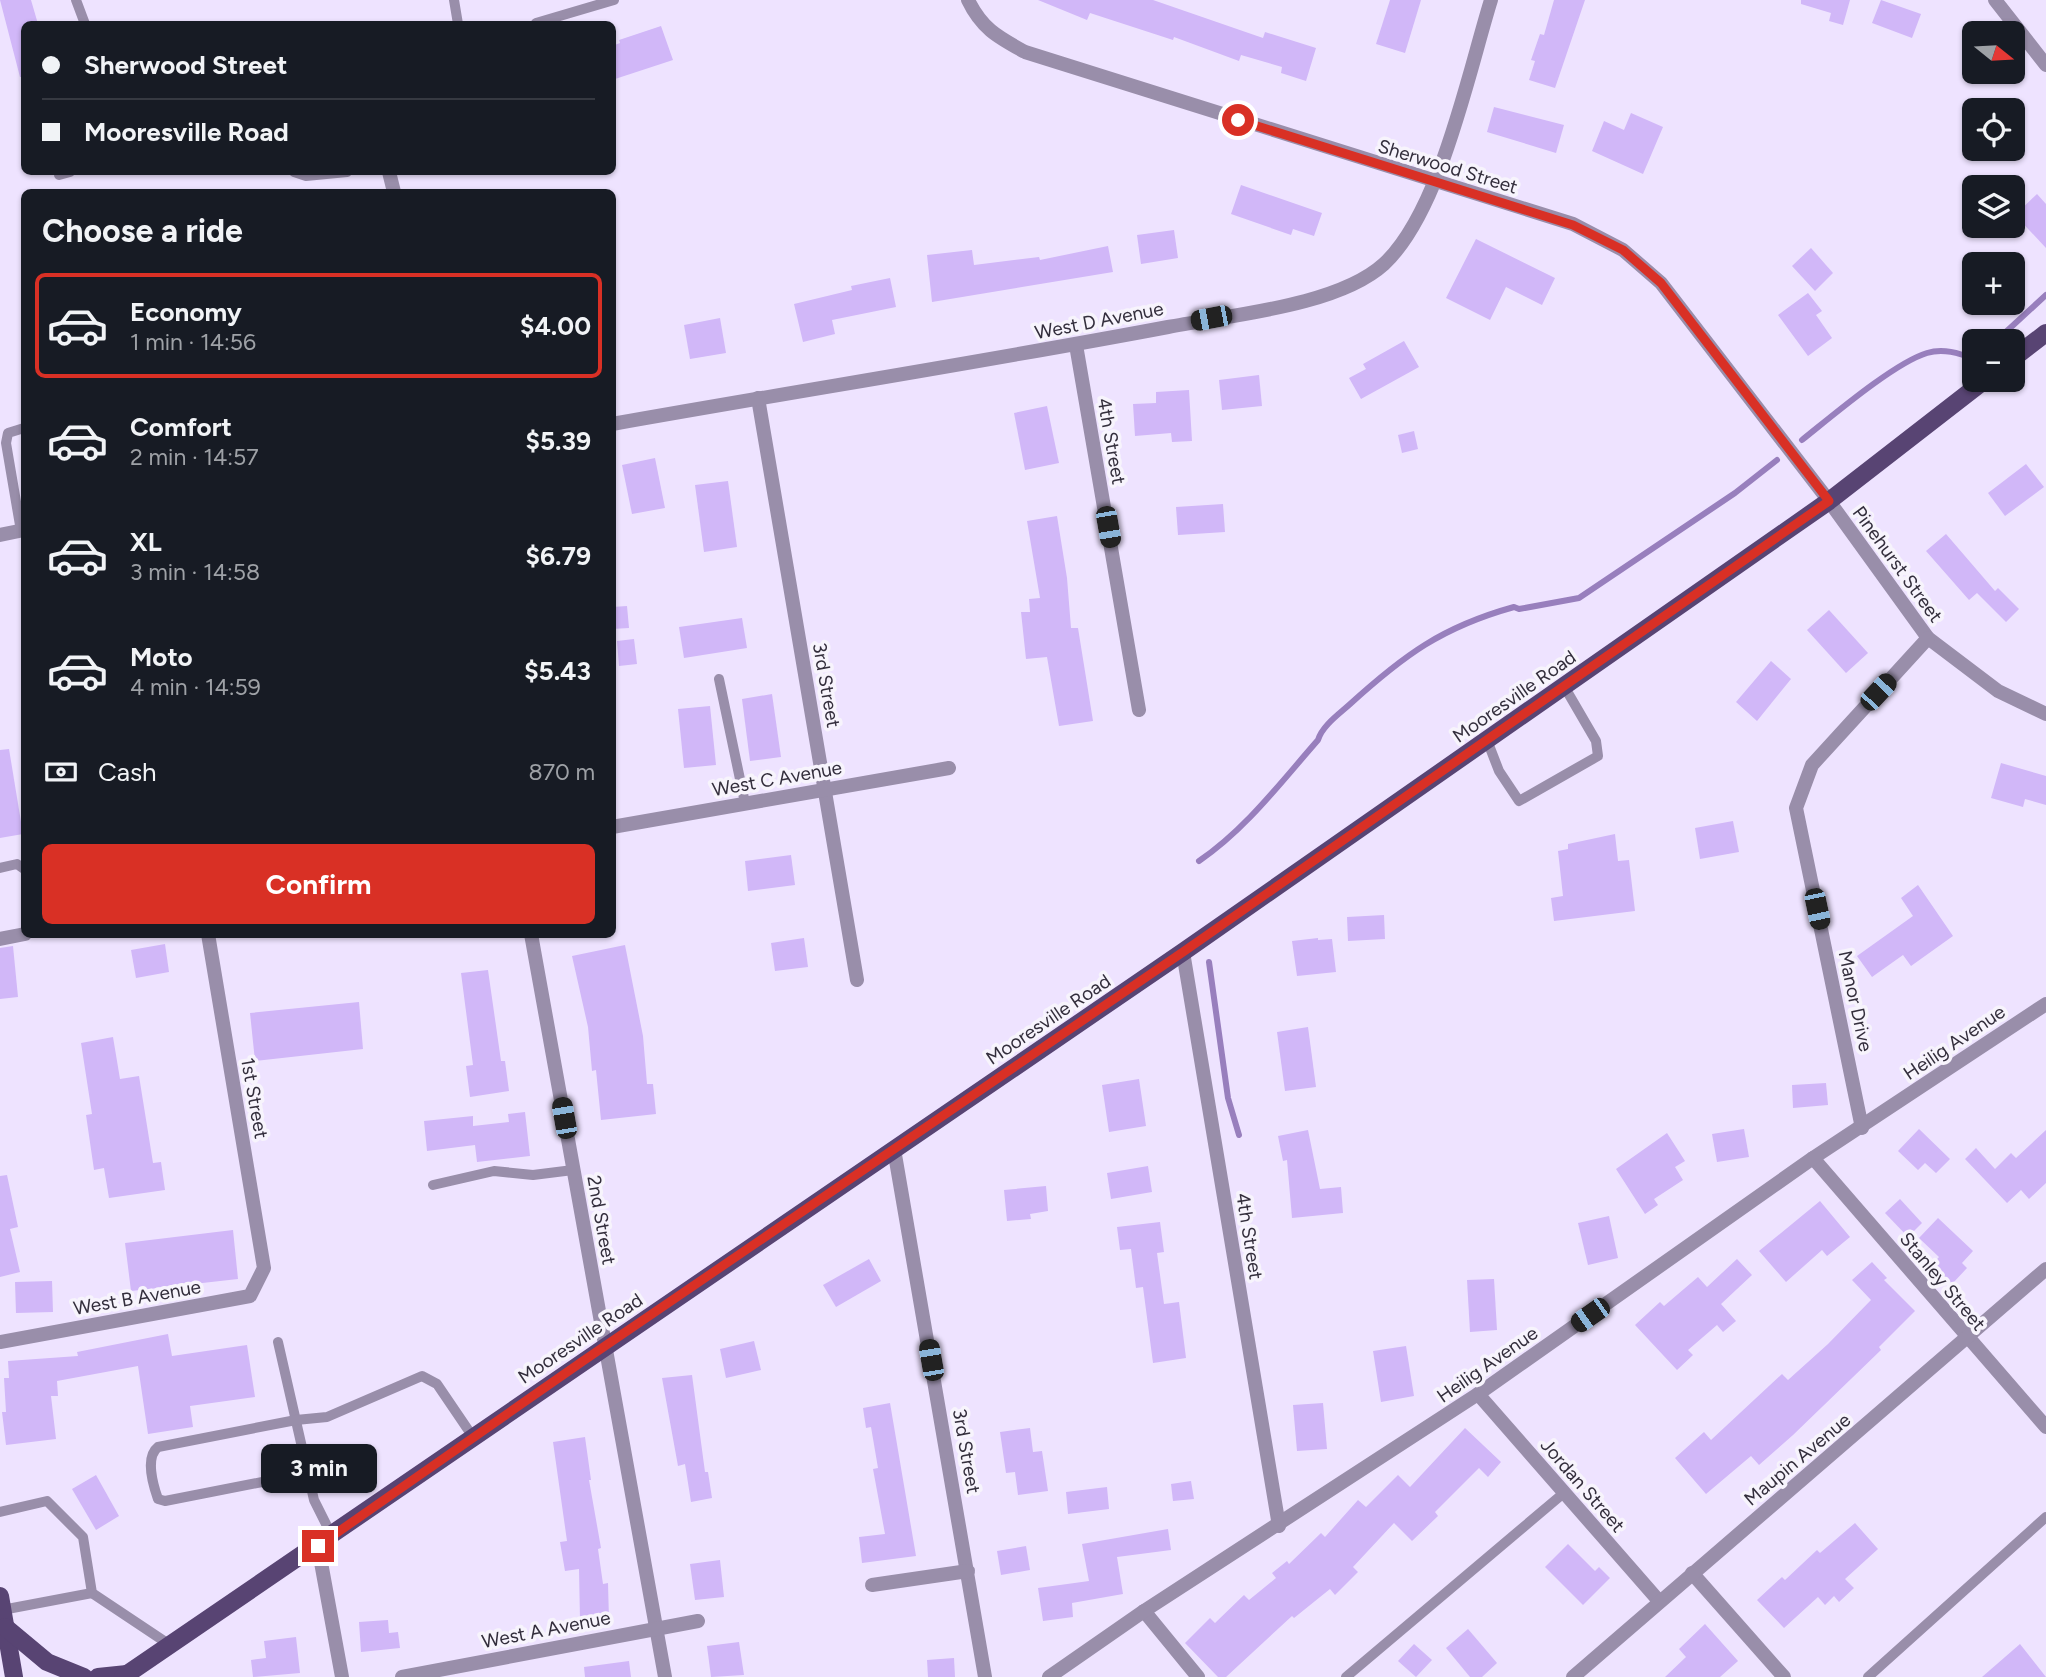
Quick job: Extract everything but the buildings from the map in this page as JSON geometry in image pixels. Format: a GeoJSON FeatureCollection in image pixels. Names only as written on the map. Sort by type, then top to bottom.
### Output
{"type":"FeatureCollection","features":[{"type":"Feature","properties":{"kind":"main road"},"geometry":{"type":"LineString","coordinates":[[2025,349],[2046,332]]}},
{"type":"Feature","properties":{"kind":"main road","name":"Mooresville Road"},"geometry":{"type":"LineString","coordinates":[[125,1676],[1183,952],[1829,501],[1970,392]]}},
{"type":"Feature","properties":{"kind":"main road"},"geometry":{"type":"LineString","coordinates":[[3,1611],[14,1677]]}},
{"type":"Feature","properties":{"kind":"main road"},"geometry":{"type":"LineString","coordinates":[[3,1611],[47,1662],[84,1677]]}},
{"type":"Feature","properties":{"kind":"main road"},"geometry":{"type":"LineString","coordinates":[[98,1677],[125,1676]]}},
{"type":"Feature","properties":{"kind":"street","name":"Sherwood Street"},"geometry":{"type":"LineString","coordinates":[[968,0],[978,20],[1025,52],[1573,225],[1623,250],[1661,283],[1829,501]]}},
{"type":"Feature","properties":{"kind":"street","name":"West D Avenue"},"geometry":{"type":"LineString","coordinates":[[616,423],[1076,345],[1318,298],[1358,282],[1384,264],[1411,233],[1435,182],[1491,0]]}},
{"type":"Feature","properties":{"kind":"street"},"geometry":{"type":"LineString","coordinates":[[1995,0],[2046,65]]}},
{"type":"Feature","properties":{"kind":"street","name":"4th Street"},"geometry":{"type":"LineString","coordinates":[[1076,345],[1139,710]]}},
{"type":"Feature","properties":{"kind":"street","name":"3rd Street"},"geometry":{"type":"LineString","coordinates":[[758,398],[857,980]]}},
{"type":"Feature","properties":{"kind":"street","name":"Pinehurst Street"},"geometry":{"type":"LineString","coordinates":[[1829,501],[1928,638],[1998,691],[2046,714]]}},
{"type":"Feature","properties":{"kind":"street"},"geometry":{"type":"LineString","coordinates":[[0,535],[21,530]]}},
{"type":"Feature","properties":{"kind":"street","name":"Manor Drive"},"geometry":{"type":"LineString","coordinates":[[1862,1128],[1796,808],[1812,765],[1928,638]]}},
{"type":"Feature","properties":{"kind":"street","name":"West C Avenue"},"geometry":{"type":"LineString","coordinates":[[616,826],[949,768]]}},
{"type":"Feature","properties":{"kind":"street"},"geometry":{"type":"LineString","coordinates":[[0,939],[21,935]]}},
{"type":"Feature","properties":{"kind":"street","name":"1st Street"},"geometry":{"type":"LineString","coordinates":[[209,938],[264,1268]]}},
{"type":"Feature","properties":{"kind":"street","name":"2nd Street"},"geometry":{"type":"LineString","coordinates":[[532,938],[665,1677]]}},
{"type":"Feature","properties":{"kind":"street","name":"4th Street"},"geometry":{"type":"LineString","coordinates":[[1183,952],[1279,1526]]}},
{"type":"Feature","properties":{"kind":"street","name":"Heilig Avenue"},"geometry":{"type":"LineString","coordinates":[[1049,1677],[1144,1611],[1279,1526],[1478,1394],[1813,1158],[2046,1004]]}},
{"type":"Feature","properties":{"kind":"street","name":"3rd Street"},"geometry":{"type":"LineString","coordinates":[[894,1149],[985,1677]]}},
{"type":"Feature","properties":{"kind":"street","name":"Stanley Street"},"geometry":{"type":"LineString","coordinates":[[1813,1158],[2046,1427]]}},
{"type":"Feature","properties":{"kind":"street","name":"West B Avenue"},"geometry":{"type":"LineString","coordinates":[[0,1342],[250,1296],[264,1268]]}},
{"type":"Feature","properties":{"kind":"street","name":"Maupin Avenue"},"geometry":{"type":"LineString","coordinates":[[1573,1677],[2046,1269]]}},
{"type":"Feature","properties":{"kind":"street","name":"Jordan Street"},"geometry":{"type":"LineString","coordinates":[[1478,1394],[1659,1601]]}},
{"type":"Feature","properties":{"kind":"street"},"geometry":{"type":"LineString","coordinates":[[325,1541],[341,1677]]}},
{"type":"Feature","properties":{"kind":"street"},"geometry":{"type":"LineString","coordinates":[[872,1585],[968,1571]]}},
{"type":"Feature","properties":{"kind":"street"},"geometry":{"type":"LineString","coordinates":[[1692,1573],[1784,1677]]}},
{"type":"Feature","properties":{"kind":"street"},"geometry":{"type":"LineString","coordinates":[[1144,1611],[1198,1677]]}},
{"type":"Feature","properties":{"kind":"street","name":"West A Avenue"},"geometry":{"type":"LineString","coordinates":[[402,1677],[698,1621]]}},
{"type":"Feature","properties":{"kind":"lane"},"geometry":{"type":"LineString","coordinates":[[76,0],[84,21]]}},
{"type":"Feature","properties":{"kind":"lane"},"geometry":{"type":"LineString","coordinates":[[454,0],[458,21]]}},
{"type":"Feature","properties":{"kind":"lane"},"geometry":{"type":"LineString","coordinates":[[543,21],[614,0]]}},
{"type":"Feature","properties":{"kind":"lane"},"geometry":{"type":"LineString","coordinates":[[21,429],[8,433],[6,443],[21,520]]}},
{"type":"Feature","properties":{"kind":"lane"},"geometry":{"type":"LineString","coordinates":[[719,679],[745,803]]}},
{"type":"Feature","properties":{"kind":"lane"},"geometry":{"type":"LineString","coordinates":[[1487,740],[1499,771],[1519,801],[1598,756],[1596,741],[1564,686]]}},
{"type":"Feature","properties":{"kind":"lane"},"geometry":{"type":"LineString","coordinates":[[0,868],[17,864],[21,867]]}},
{"type":"Feature","properties":{"kind":"lane"},"geometry":{"type":"LineString","coordinates":[[433,1185],[494,1171],[533,1175],[573,1170]]}},
{"type":"Feature","properties":{"kind":"lane"},"geometry":{"type":"LineString","coordinates":[[278,1342],[325,1541]]}},
{"type":"Feature","properties":{"kind":"lane"},"geometry":{"type":"LineString","coordinates":[[308,1473],[165,1501],[158,1499],[155,1491],[151,1462],[153,1451],[158,1447],[296,1420],[327,1417],[422,1376],[437,1384],[473,1437]]}},
{"type":"Feature","properties":{"kind":"lane"},"geometry":{"type":"LineString","coordinates":[[1346,1677],[1565,1492]]}},
{"type":"Feature","properties":{"kind":"lane"},"geometry":{"type":"LineString","coordinates":[[0,1512],[47,1501],[83,1536],[92,1593]]}},
{"type":"Feature","properties":{"kind":"lane"},"geometry":{"type":"LineString","coordinates":[[1868,1677],[2046,1517]]}},
{"type":"Feature","properties":{"kind":"lane"},"geometry":{"type":"LineString","coordinates":[[3,1611],[92,1593],[170,1645]]}},
{"type":"Feature","properties":{"kind":"waterway"},"geometry":{"type":"LineString","coordinates":[[2009,329],[2046,295]]}},
{"type":"Feature","properties":{"kind":"waterway"},"geometry":{"type":"LineString","coordinates":[[1802,440],[1863,392],[1913,359],[1939,351],[1962,355]]}},
{"type":"Feature","properties":{"kind":"waterway"},"geometry":{"type":"LineString","coordinates":[[1199,861],[1232,834],[1262,804],[1318,740],[1331,721],[1406,657],[1445,634],[1488,615],[1514,607],[1519,609],[1579,598],[1735,493],[1777,460]]}},
{"type":"Feature","properties":{"kind":"waterway"},"geometry":{"type":"LineString","coordinates":[[1209,962],[1228,1098],[1239,1135]]}},
{"type":"Feature","properties":{"kind":"route"},"geometry":{"type":"LineString","coordinates":[[318,1546],[583,1361],[1183,952],[1829,501],[1661,283],[1623,250],[1573,225],[1238,120]]}}]}
